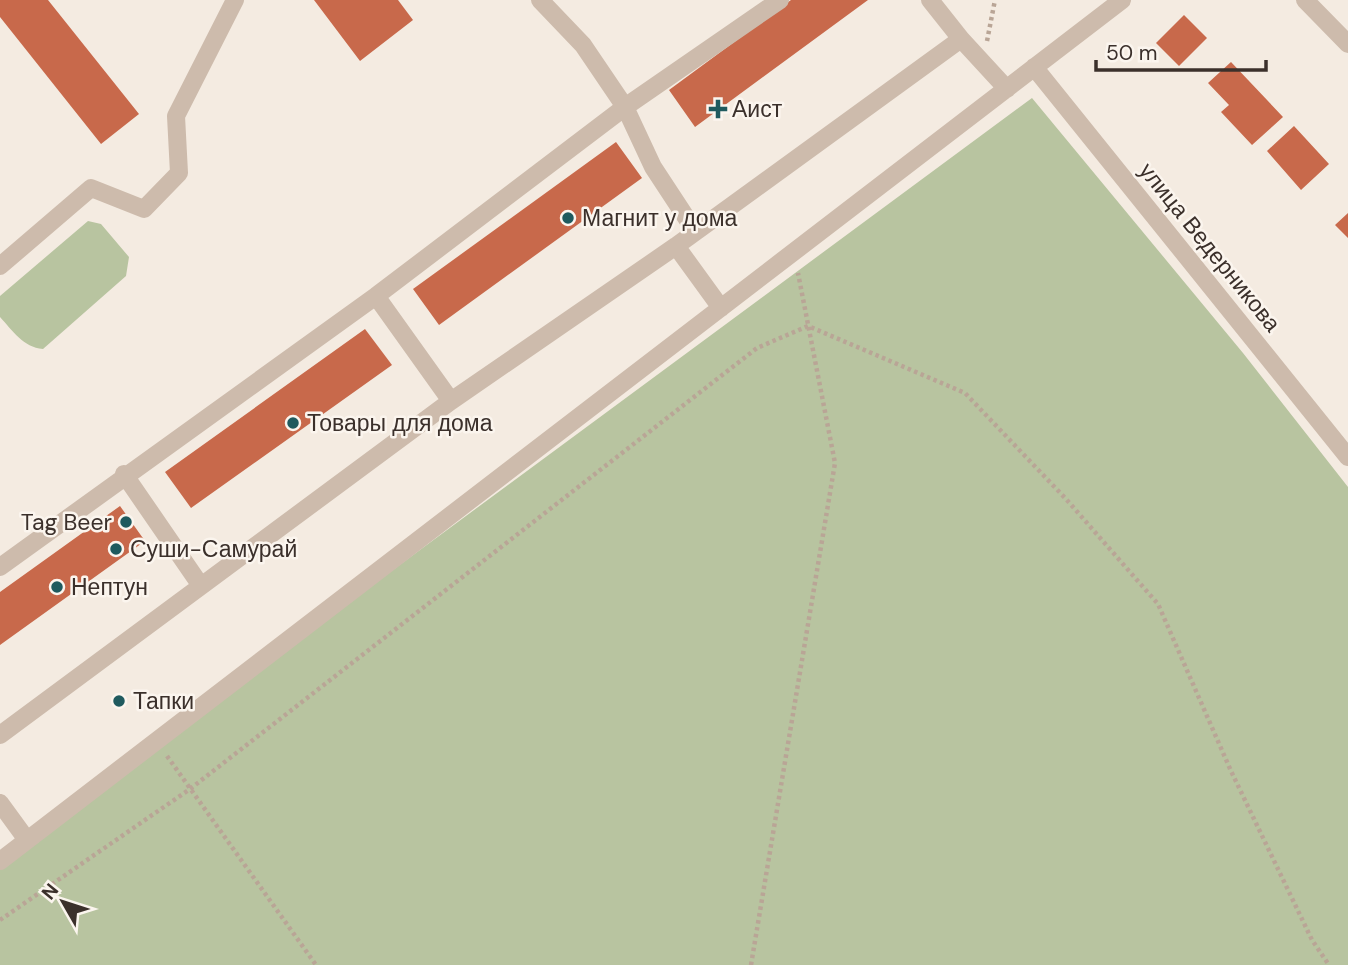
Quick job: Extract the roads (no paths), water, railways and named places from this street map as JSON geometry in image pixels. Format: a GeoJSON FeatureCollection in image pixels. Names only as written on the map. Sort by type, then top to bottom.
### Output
{"type":"FeatureCollection","features":[{"type":"Feature","properties":{"kind":"street"},"geometry":{"type":"LineString","coordinates":[[0,266],[91,188],[144,209],[179,173],[176,116],[235,0]]}},
{"type":"Feature","properties":{"kind":"street"},"geometry":{"type":"LineString","coordinates":[[540,0],[583,45],[625,107],[653,167],[695,231]]}},
{"type":"Feature","properties":{"kind":"street"},"geometry":{"type":"LineString","coordinates":[[0,566],[124,474],[376,296],[625,107],[780,0]]}},
{"type":"Feature","properties":{"kind":"street"},"geometry":{"type":"LineString","coordinates":[[930,0],[1007,89]]}},
{"type":"Feature","properties":{"kind":"street"},"geometry":{"type":"LineString","coordinates":[[0,861],[1122,0]]}},
{"type":"Feature","properties":{"kind":"street"},"geometry":{"type":"LineString","coordinates":[[1305,0],[1348,44]]}},
{"type":"Feature","properties":{"kind":"street"},"geometry":{"type":"LineString","coordinates":[[0,735],[451,401],[676,246],[961,39]]}},
{"type":"Feature","properties":{"kind":"street","name":"улица Ведерникова"},"geometry":{"type":"LineString","coordinates":[[1034,67],[1348,457]]}},
{"type":"Feature","properties":{"kind":"street"},"geometry":{"type":"LineString","coordinates":[[676,246],[721,308]]}},
{"type":"Feature","properties":{"kind":"street"},"geometry":{"type":"LineString","coordinates":[[376,296],[451,401]]}},
{"type":"Feature","properties":{"kind":"street"},"geometry":{"type":"LineString","coordinates":[[124,474],[201,586]]}},
{"type":"Feature","properties":{"kind":"street"},"geometry":{"type":"LineString","coordinates":[[0,803],[27,840]]}},
{"type":"Feature","properties":{"kind":"place","name":"Аист"},"geometry":{"type":"Point","coordinates":[718,109]}},
{"type":"Feature","properties":{"kind":"place","name":"Магнит у дома"},"geometry":{"type":"Point","coordinates":[568,218]}},
{"type":"Feature","properties":{"kind":"place","name":"Товары для дома"},"geometry":{"type":"Point","coordinates":[293,423]}},
{"type":"Feature","properties":{"kind":"place","name":"Tag Beer"},"geometry":{"type":"Point","coordinates":[126,522]}},
{"type":"Feature","properties":{"kind":"place","name":"Суши-Самурай"},"geometry":{"type":"Point","coordinates":[116,549]}},
{"type":"Feature","properties":{"kind":"place","name":"Нептун"},"geometry":{"type":"Point","coordinates":[57,587]}},
{"type":"Feature","properties":{"kind":"place","name":"Тапки"},"geometry":{"type":"Point","coordinates":[119,701]}}]}
